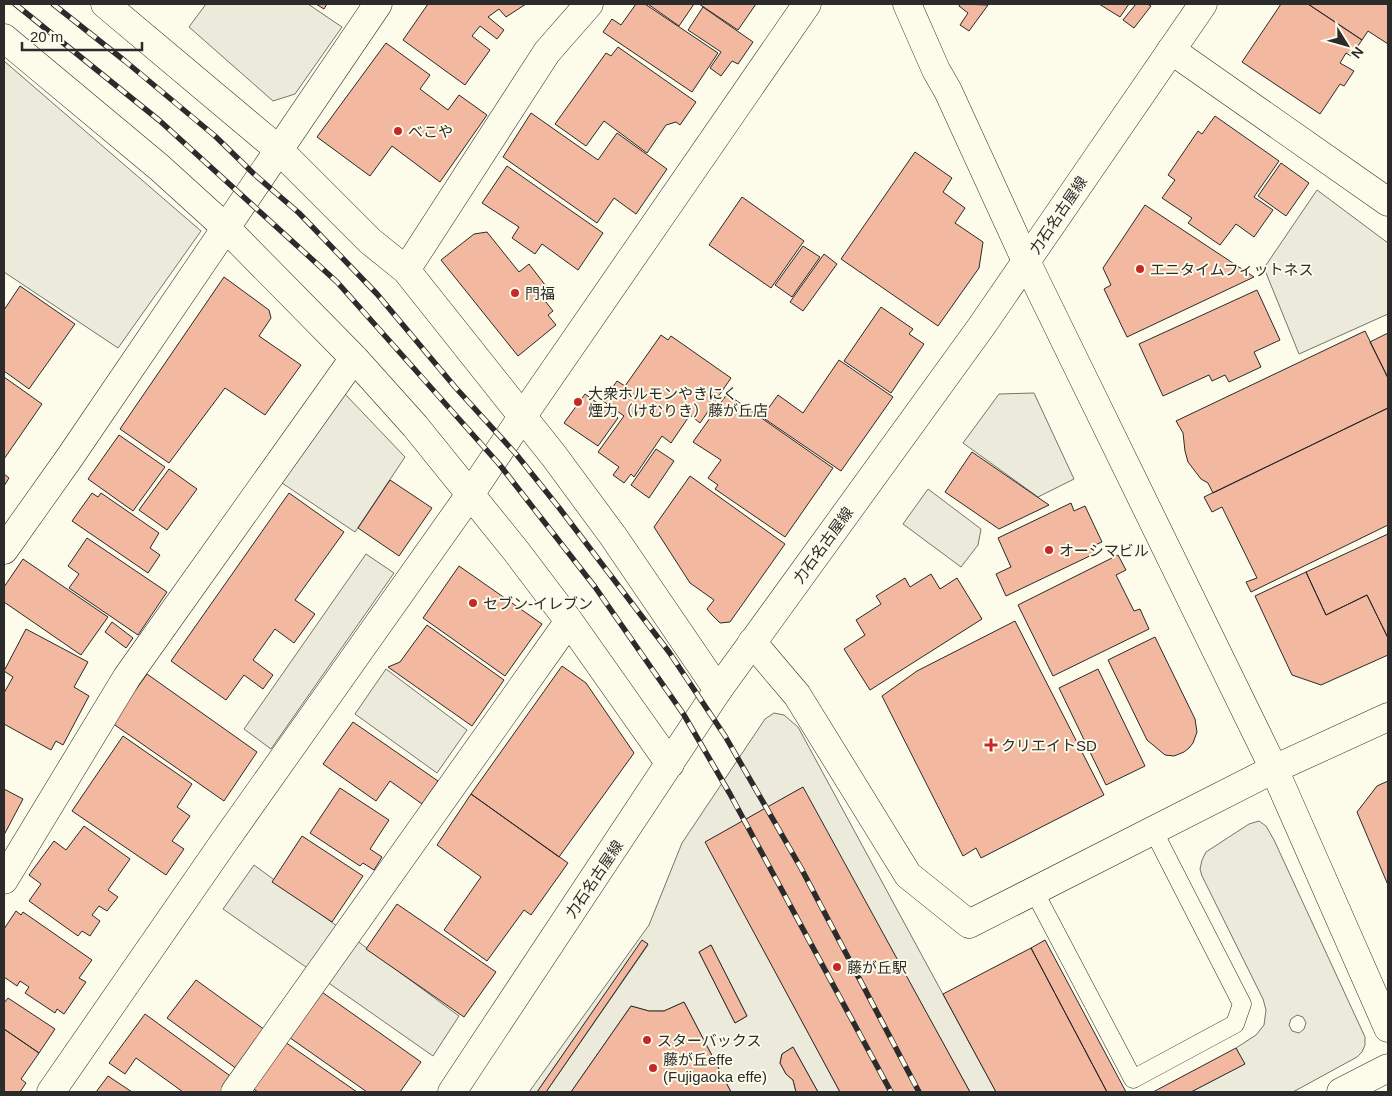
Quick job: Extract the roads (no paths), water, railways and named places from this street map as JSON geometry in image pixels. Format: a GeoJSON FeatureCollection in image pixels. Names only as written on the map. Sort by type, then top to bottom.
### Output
{"type":"FeatureCollection","features":[{"type":"Feature","properties":{"kind":"street"},"geometry":{"type":"LineString","coordinates":[[106,4],[279,150],[370,241],[406,270],[554,456],[613,536],[718,690]]}},
{"type":"Feature","properties":{"kind":"street"},"geometry":{"type":"LineString","coordinates":[[4,550],[70,457],[378,4]]}},
{"type":"Feature","properties":{"kind":"street"},"geometry":{"type":"LineString","coordinates":[[406,270],[547,52],[589,4]]}},
{"type":"Feature","properties":{"kind":"street"},"geometry":{"type":"LineString","coordinates":[[51,1092],[218,850],[470,493],[807,4]]}},
{"type":"Feature","properties":{"kind":"street"},"geometry":{"type":"LineString","coordinates":[[907,4],[1026,262],[1274,769],[1388,1028]]}},
{"type":"Feature","properties":{"kind":"street","name":"力石名古屋線"},"geometry":{"type":"LineString","coordinates":[[452,1092],[718,690],[981,327],[1203,4]]}},
{"type":"Feature","properties":{"kind":"street"},"geometry":{"type":"LineString","coordinates":[[4,38],[160,168],[226,228],[354,358],[415,426],[470,493],[569,621],[670,764]]}},
{"type":"Feature","properties":{"kind":"street"},"geometry":{"type":"LineString","coordinates":[[1171,50],[1388,202]]}},
{"type":"Feature","properties":{"kind":"street"},"geometry":{"type":"LineString","coordinates":[[4,880],[127,677],[354,358]]}},
{"type":"Feature","properties":{"kind":"street"},"geometry":{"type":"LineString","coordinates":[[236,1092],[569,621]]}},
{"type":"Feature","properties":{"kind":"street"},"geometry":{"type":"LineString","coordinates":[[752,642],[797,695],[908,875],[969,924],[1274,769],[1388,717]]}},
{"type":"Feature","properties":{"kind":"street"},"geometry":{"type":"LineString","coordinates":[[1341,1092],[1388,1068]]}},
{"type":"Feature","properties":{"kind":"lane"},"geometry":{"type":"LineString","coordinates":[[1034,891],[1133,1080],[1235,1024],[1242,1004],[1153,830]]}},
{"type":"Feature","properties":{"kind":"railway"},"geometry":{"type":"LineString","coordinates":[[15,4],[160,121],[337,282],[499,464],[595,587],[684,715],[730,794],[891,1092]]}},
{"type":"Feature","properties":{"kind":"railway"},"geometry":{"type":"LineString","coordinates":[[53,4],[215,136],[254,174],[299,213],[377,294],[455,387],[516,454],[560,509],[669,652],[725,736],[801,868],[919,1092]]}},
{"type":"Feature","properties":{"kind":"place","name":"べこや"},"geometry":{"type":"Point","coordinates":[398,131]}},
{"type":"Feature","properties":{"kind":"place","name":"エニタイムフィットネス"},"geometry":{"type":"Point","coordinates":[1140,269]}},
{"type":"Feature","properties":{"kind":"place","name":"門福"},"geometry":{"type":"Point","coordinates":[515,293]}},
{"type":"Feature","properties":{"kind":"place","name":"大衆ホルモンやきにく 煙力（けむりき）藤が丘店"},"geometry":{"type":"Point","coordinates":[578,402]}},
{"type":"Feature","properties":{"kind":"place","name":"オーシマビル"},"geometry":{"type":"Point","coordinates":[1049,550]}},
{"type":"Feature","properties":{"kind":"place","name":"セブン-イレブン"},"geometry":{"type":"Point","coordinates":[473,603]}},
{"type":"Feature","properties":{"kind":"place","name":"クリエイトSD"},"geometry":{"type":"Point","coordinates":[991,745]}},
{"type":"Feature","properties":{"kind":"place","name":"藤が丘駅"},"geometry":{"type":"Point","coordinates":[837,967]}},
{"type":"Feature","properties":{"kind":"place","name":"スターバックス"},"geometry":{"type":"Point","coordinates":[647,1040]}},
{"type":"Feature","properties":{"kind":"place","name":"藤が丘effe (Fujigaoka effe)"},"geometry":{"type":"Point","coordinates":[653,1068]}}]}
